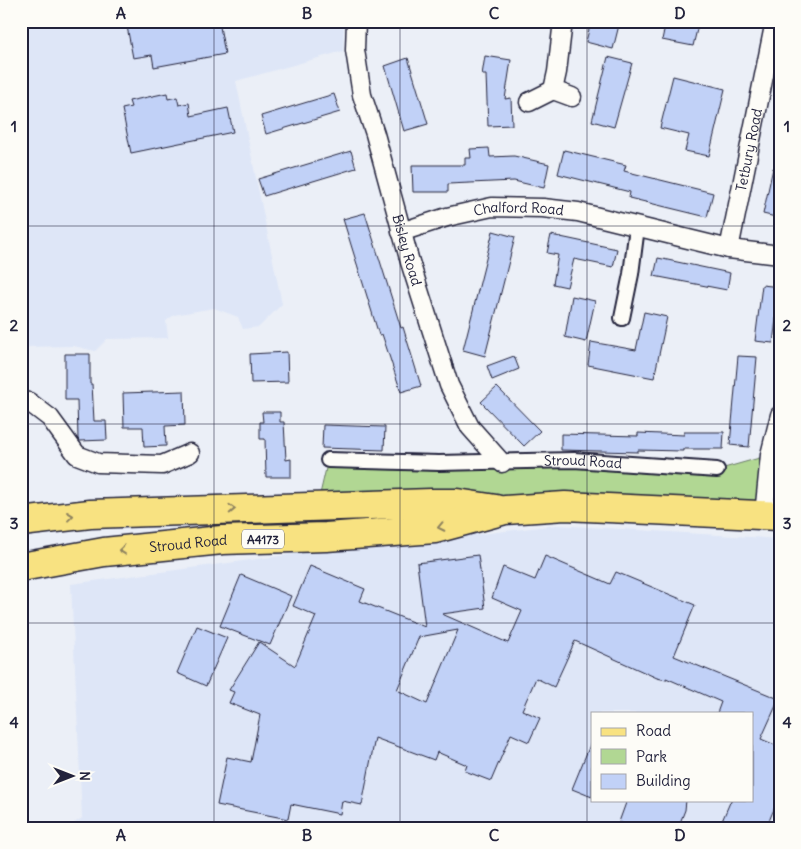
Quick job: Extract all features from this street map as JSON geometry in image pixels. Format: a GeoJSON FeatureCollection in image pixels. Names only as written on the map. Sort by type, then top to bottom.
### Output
{"type":"FeatureCollection","features":[{"type":"Feature","properties":{"kind":"main road","name":"Stroud Road"},"geometry":{"type":"LineString","coordinates":[[21,522],[90,514],[430,503],[457,503],[505,510]]}},
{"type":"Feature","properties":{"kind":"main road","name":"Stroud Road"},"geometry":{"type":"LineString","coordinates":[[21,567],[104,552],[212,541],[326,537],[436,529],[505,510],[565,506],[772,516]]}},
{"type":"Feature","properties":{"kind":"street","name":"Bisley Road"},"geometry":{"type":"LineString","coordinates":[[356,21],[355,50],[362,95],[375,134],[410,262],[449,385],[470,427],[502,463]]}},
{"type":"Feature","properties":{"kind":"street"},"geometry":{"type":"LineString","coordinates":[[552,90],[557,72],[563,21]]}},
{"type":"Feature","properties":{"kind":"street","name":"Tetbury Road"},"geometry":{"type":"LineString","coordinates":[[729,249],[775,21]]}},
{"type":"Feature","properties":{"kind":"street"},"geometry":{"type":"LineString","coordinates":[[529,102],[552,90],[572,97]]}},
{"type":"Feature","properties":{"kind":"street","name":"Chalford Road"},"geometry":{"type":"LineString","coordinates":[[402,232],[447,217],[492,207],[543,208],[578,212],[729,249],[780,255]]}},
{"type":"Feature","properties":{"kind":"street"},"geometry":{"type":"LineString","coordinates":[[622,318],[631,274],[637,227]]}},
{"type":"Feature","properties":{"kind":"street"},"geometry":{"type":"LineString","coordinates":[[21,401],[29,402],[50,418],[77,455],[98,463],[162,465],[190,453]]}},
{"type":"Feature","properties":{"kind":"street"},"geometry":{"type":"LineString","coordinates":[[772,516],[770,455],[780,415]]}},
{"type":"Feature","properties":{"kind":"street","name":"Stroud Road"},"geometry":{"type":"LineString","coordinates":[[328,460],[502,463],[574,460],[717,470]]}},
{"type":"Feature","properties":{"kind":"shaded area"},"geometry":{"type":"Polygon","coordinates":[[[21,21],[344,21],[343,51],[236,81],[282,304],[259,327],[243,329],[238,317],[214,308],[174,315],[166,321],[168,338],[107,339],[95,351],[74,346],[21,347],[21,21]]]}},
{"type":"Feature","properties":{"kind":"shaded area"},"geometry":{"type":"Polygon","coordinates":[[[557,525],[780,539],[780,828],[61,828],[70,826],[82,818],[71,584],[310,552],[557,525]]]}},
{"type":"Feature","properties":{"kind":"green space"},"geometry":{"type":"Polygon","coordinates":[[[770,455],[780,459],[780,516],[317,507],[328,460],[717,470],[770,455]]]}},
{"type":"Feature","properties":{"kind":"building"},"geometry":{"type":"Polygon","coordinates":[[[126,21],[219,21],[225,54],[154,67],[152,55],[133,58],[126,21]]]}},
{"type":"Feature","properties":{"kind":"building"},"geometry":{"type":"Polygon","coordinates":[[[591,21],[620,21],[613,49],[586,42],[591,21]]]}},
{"type":"Feature","properties":{"kind":"building"},"geometry":{"type":"Polygon","coordinates":[[[666,21],[699,21],[693,46],[662,40],[666,21]]]}},
{"type":"Feature","properties":{"kind":"building"},"geometry":{"type":"Polygon","coordinates":[[[485,56],[511,60],[505,99],[511,98],[512,125],[488,126],[486,75],[482,75],[485,56]]]}},
{"type":"Feature","properties":{"kind":"building"},"geometry":{"type":"Polygon","coordinates":[[[608,57],[632,63],[614,127],[592,121],[608,57]]]}},
{"type":"Feature","properties":{"kind":"building"},"geometry":{"type":"Polygon","coordinates":[[[408,58],[428,124],[404,131],[385,66],[408,58]]]}},
{"type":"Feature","properties":{"kind":"building"},"geometry":{"type":"Polygon","coordinates":[[[673,76],[725,89],[709,156],[685,151],[689,135],[660,128],[673,76]]]}},
{"type":"Feature","properties":{"kind":"building"},"geometry":{"type":"Polygon","coordinates":[[[167,93],[168,99],[177,97],[179,105],[189,103],[191,116],[228,108],[233,132],[131,153],[122,109],[131,107],[129,101],[167,93]]]}},
{"type":"Feature","properties":{"kind":"building"},"geometry":{"type":"Polygon","coordinates":[[[334,94],[340,112],[266,134],[261,116],[334,94]]]}},
{"type":"Feature","properties":{"kind":"building"},"geometry":{"type":"Polygon","coordinates":[[[489,148],[490,157],[514,156],[549,164],[544,188],[514,181],[448,184],[448,192],[413,192],[412,165],[465,165],[465,158],[471,158],[470,149],[489,148]]]}},
{"type":"Feature","properties":{"kind":"building"},"geometry":{"type":"Polygon","coordinates":[[[564,150],[626,165],[624,171],[713,193],[707,217],[629,198],[630,192],[558,174],[564,150]]]}},
{"type":"Feature","properties":{"kind":"building"},"geometry":{"type":"Polygon","coordinates":[[[351,151],[356,168],[264,196],[258,179],[351,151]]]}},
{"type":"Feature","properties":{"kind":"building"},"geometry":{"type":"Polygon","coordinates":[[[773,168],[780,168],[780,218],[763,214],[773,168]]]}},
{"type":"Feature","properties":{"kind":"building"},"geometry":{"type":"Polygon","coordinates":[[[365,213],[421,386],[401,392],[382,334],[379,335],[343,219],[365,213]]]}},
{"type":"Feature","properties":{"kind":"building"},"geometry":{"type":"Polygon","coordinates":[[[493,231],[515,237],[485,356],[463,350],[493,231]]]}},
{"type":"Feature","properties":{"kind":"building"},"geometry":{"type":"Polygon","coordinates":[[[551,235],[617,249],[613,267],[574,259],[567,287],[553,284],[558,255],[547,253],[551,235]]]}},
{"type":"Feature","properties":{"kind":"building"},"geometry":{"type":"Polygon","coordinates":[[[658,258],[730,273],[727,290],[654,276],[658,258]]]}},
{"type":"Feature","properties":{"kind":"building"},"geometry":{"type":"Polygon","coordinates":[[[762,285],[780,287],[773,343],[755,341],[762,285]]]}},
{"type":"Feature","properties":{"kind":"building"},"geometry":{"type":"Polygon","coordinates":[[[572,296],[595,301],[586,342],[565,337],[572,296]]]}},
{"type":"Feature","properties":{"kind":"building"},"geometry":{"type":"Polygon","coordinates":[[[644,312],[667,317],[654,378],[588,365],[591,342],[636,350],[644,312]]]}},
{"type":"Feature","properties":{"kind":"building"},"geometry":{"type":"Polygon","coordinates":[[[287,352],[288,382],[251,383],[250,354],[287,352]]]}},
{"type":"Feature","properties":{"kind":"building"},"geometry":{"type":"Polygon","coordinates":[[[65,354],[90,354],[90,384],[92,384],[94,421],[106,421],[107,440],[80,441],[78,439],[77,400],[65,400],[65,354]]]}},
{"type":"Feature","properties":{"kind":"building"},"geometry":{"type":"Polygon","coordinates":[[[514,356],[519,369],[492,380],[487,366],[514,356]]]}},
{"type":"Feature","properties":{"kind":"building"},"geometry":{"type":"Polygon","coordinates":[[[738,356],[757,357],[749,447],[730,445],[738,356]]]}},
{"type":"Feature","properties":{"kind":"building"},"geometry":{"type":"Polygon","coordinates":[[[497,387],[540,431],[524,446],[481,402],[497,387]]]}},
{"type":"Feature","properties":{"kind":"building"},"geometry":{"type":"Polygon","coordinates":[[[184,391],[185,425],[165,426],[166,446],[144,447],[143,427],[124,427],[123,393],[184,391]]]}},
{"type":"Feature","properties":{"kind":"building"},"geometry":{"type":"Polygon","coordinates":[[[262,412],[280,412],[280,422],[284,422],[286,460],[291,459],[291,477],[266,477],[265,439],[260,439],[260,422],[263,422],[262,412]]]}},
{"type":"Feature","properties":{"kind":"building"},"geometry":{"type":"Polygon","coordinates":[[[323,425],[385,427],[384,450],[322,448],[323,425]]]}},
{"type":"Feature","properties":{"kind":"building"},"geometry":{"type":"Polygon","coordinates":[[[684,432],[724,432],[723,449],[683,449],[683,451],[638,450],[638,452],[561,450],[561,434],[638,436],[638,433],[684,435],[684,432]]]}},
{"type":"Feature","properties":{"kind":"building"},"geometry":{"type":"Polygon","coordinates":[[[478,555],[485,608],[442,614],[508,643],[522,611],[492,598],[503,567],[535,580],[545,556],[610,584],[616,572],[695,605],[674,656],[779,699],[761,739],[780,747],[780,795],[766,828],[719,828],[730,802],[754,802],[754,712],[717,712],[721,702],[666,678],[666,680],[657,678],[575,641],[554,687],[536,678],[522,710],[540,718],[529,742],[511,734],[491,781],[465,771],[467,765],[437,752],[434,760],[375,738],[362,805],[342,801],[340,814],[291,804],[288,819],[217,805],[227,757],[251,762],[260,715],[229,703],[234,692],[229,690],[259,642],[295,666],[316,616],[293,606],[310,566],[365,589],[360,601],[425,627],[417,563],[478,555]],[[458,630],[419,637],[397,690],[427,704],[458,630]]]}},
{"type":"Feature","properties":{"kind":"building"},"geometry":{"type":"Polygon","coordinates":[[[241,575],[291,596],[270,645],[220,626],[241,575]]]}},
{"type":"Feature","properties":{"kind":"building"},"geometry":{"type":"Polygon","coordinates":[[[197,626],[227,638],[206,686],[177,673],[197,626]]]}},
{"type":"Feature","properties":{"kind":"building"},"geometry":{"type":"Polygon","coordinates":[[[591,742],[591,797],[572,789],[591,742]]]}},
{"type":"Feature","properties":{"kind":"building"},"geometry":{"type":"Polygon","coordinates":[[[626,802],[686,802],[685,810],[678,828],[634,828],[619,822],[626,802]]]}}]}
